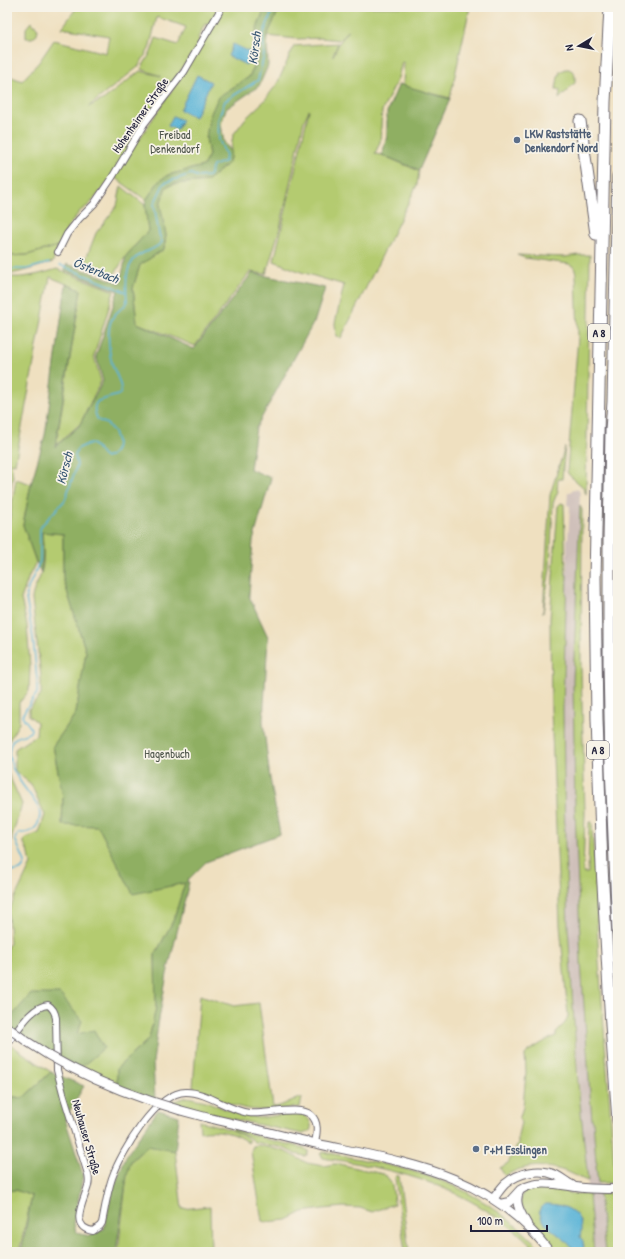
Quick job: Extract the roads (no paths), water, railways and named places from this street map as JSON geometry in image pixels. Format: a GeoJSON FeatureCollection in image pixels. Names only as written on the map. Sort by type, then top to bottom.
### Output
{"type":"FeatureCollection","features":[{"type":"Feature","properties":{"kind":"highway","name":"A 8"},"geometry":{"type":"LineString","coordinates":[[610,7],[605,102],[600,287],[595,579],[597,719],[605,933],[618,1120]]}},
{"type":"Feature","properties":{"kind":"highway"},"geometry":{"type":"LineString","coordinates":[[580,121],[592,205],[600,287]]}},
{"type":"Feature","properties":{"kind":"highway","name":"A 8"},"geometry":{"type":"LineString","coordinates":[[618,176],[611,438],[609,617],[611,766],[618,931]]}},
{"type":"Feature","properties":{"kind":"main road"},"geometry":{"type":"LineString","coordinates":[[7,1027],[50,1056],[98,1081],[154,1103],[209,1118],[435,1171],[468,1184],[497,1202],[529,1228],[550,1252]]}},
{"type":"Feature","properties":{"kind":"main road"},"geometry":{"type":"LineString","coordinates":[[497,1202],[504,1186],[518,1176],[530,1172],[554,1174],[573,1186]]}},
{"type":"Feature","properties":{"kind":"main road"},"geometry":{"type":"LineString","coordinates":[[497,1202],[509,1202],[520,1190],[530,1185],[540,1183],[593,1189],[618,1189]]}},
{"type":"Feature","properties":{"kind":"main road"},"geometry":{"type":"LineString","coordinates":[[520,1190],[517,1205],[529,1228]]}},
{"type":"Feature","properties":{"kind":"street","name":"Hohenheimer Straße"},"geometry":{"type":"LineString","coordinates":[[58,252],[67,234],[94,204],[113,176],[144,124],[184,72],[222,7]]}},
{"type":"Feature","properties":{"kind":"street","name":"Neuhauser Straße"},"geometry":{"type":"LineString","coordinates":[[7,1044],[22,1024],[38,1007],[48,1005],[55,1012],[57,1070],[88,1174],[88,1185],[79,1215],[80,1224],[87,1230],[93,1231],[102,1223],[112,1178],[134,1138],[154,1110],[164,1100],[175,1094],[181,1092],[196,1093],[231,1108],[248,1113],[303,1110],[312,1115],[316,1123],[315,1143]]}},
{"type":"Feature","properties":{"kind":"water"},"geometry":{"type":"Polygon","coordinates":[[[233,44],[252,53],[246,65],[228,56],[233,44]]]}},
{"type":"Feature","properties":{"kind":"water"},"geometry":{"type":"Polygon","coordinates":[[[197,75],[211,82],[195,117],[180,110],[197,75]]]}},
{"type":"Feature","properties":{"kind":"water"},"geometry":{"type":"Polygon","coordinates":[[[173,116],[182,120],[177,130],[168,126],[173,116]]]}},
{"type":"Feature","properties":{"kind":"water"},"geometry":{"type":"Polygon","coordinates":[[[546,1204],[553,1204],[567,1208],[577,1216],[580,1222],[580,1237],[583,1241],[584,1252],[572,1252],[573,1249],[569,1244],[545,1223],[539,1211],[541,1207],[546,1204]]]}},
{"type":"Feature","properties":{"kind":"waterway","name":"Körsch"},"geometry":{"type":"LineString","coordinates":[[7,871],[16,871],[23,868],[25,862],[15,839],[19,833],[28,832],[34,829],[38,824],[40,817],[38,807],[12,768],[9,750],[14,739],[30,732],[31,729],[22,715],[37,693],[33,638],[26,598],[28,588],[40,561],[40,529],[65,500],[77,465],[75,456],[77,449],[90,443],[96,446],[106,458],[111,455],[116,448],[117,444],[115,435],[108,425],[98,420],[95,413],[95,405],[98,401],[121,393],[120,384],[112,364],[109,344],[109,329],[113,317],[127,303],[126,282],[129,268],[137,257],[156,247],[162,242],[159,234],[154,204],[164,183],[191,174],[198,177],[209,176],[213,166],[225,161],[226,155],[219,140],[218,120],[225,101],[258,80],[264,55],[263,35],[274,7]]}},
{"type":"Feature","properties":{"kind":"waterway","name":"Österbach"},"geometry":{"type":"LineString","coordinates":[[7,269],[27,269],[49,263]]}},
{"type":"Feature","properties":{"kind":"waterway","name":"Österbach"},"geometry":{"type":"LineString","coordinates":[[60,265],[126,292]]}},
{"type":"Feature","properties":{"kind":"place","name":"LKW Raststätte Denkendorf Nord"},"geometry":{"type":"Point","coordinates":[517,140]}},
{"type":"Feature","properties":{"kind":"place","name":"P+M Esslingen"},"geometry":{"type":"Point","coordinates":[476,1149]}},
{"type":"Feature","properties":{"kind":"park label","name":"Freibad Denkendorf"},"geometry":{"type":"Point","coordinates":[175,141]}},
{"type":"Feature","properties":{"kind":"park label","name":"Hagenbuch"},"geometry":{"type":"Point","coordinates":[167,753]}}]}
